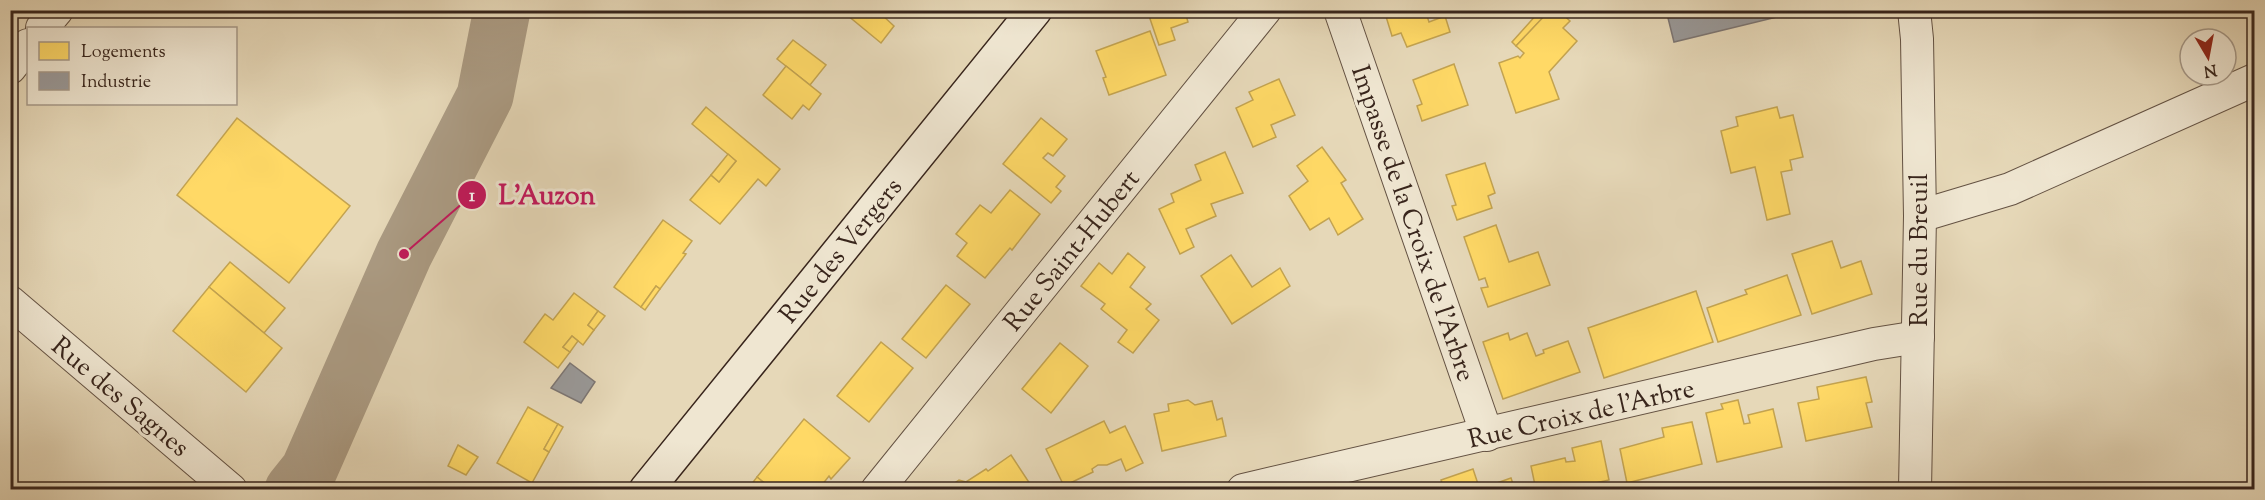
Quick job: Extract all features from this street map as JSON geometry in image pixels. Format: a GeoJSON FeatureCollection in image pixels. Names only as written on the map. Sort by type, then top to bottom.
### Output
{"type":"FeatureCollection","features":[{"type":"Feature","properties":{"kind":"main road","name":"Rue des Vergers"},"geometry":{"type":"LineString","coordinates":[[646,489],[1035,10]]}},
{"type":"Feature","properties":{"kind":"street"},"geometry":{"type":"LineString","coordinates":[[43,27],[57,10]]}},
{"type":"Feature","properties":{"kind":"street","name":"Rue Saint-Hubert"},"geometry":{"type":"LineString","coordinates":[[877,489],[1265,10]]}},
{"type":"Feature","properties":{"kind":"street","name":"Impasse de la Croix de l’Arbre"},"geometry":{"type":"LineString","coordinates":[[1340,10],[1487,435]]}},
{"type":"Feature","properties":{"kind":"street","name":"Rue du Breuil"},"geometry":{"type":"LineString","coordinates":[[1914,10],[1917,39],[1920,216],[1915,489]]}},
{"type":"Feature","properties":{"kind":"street"},"geometry":{"type":"LineString","coordinates":[[10,68],[27,46]]}},
{"type":"Feature","properties":{"kind":"street"},"geometry":{"type":"LineString","coordinates":[[1920,216],[2010,189],[2254,80]]}},
{"type":"Feature","properties":{"kind":"street","name":"Rue des Sagnes"},"geometry":{"type":"LineString","coordinates":[[10,302],[231,489]]}},
{"type":"Feature","properties":{"kind":"street","name":"Rue Croix de l'Arbre"},"geometry":{"type":"LineString","coordinates":[[1244,489],[1863,347],[1918,337]]}},
{"type":"Feature","properties":{"kind":"building: Logements"},"geometry":{"type":"Polygon","coordinates":[[[841,10],[884,10],[881,14],[894,26],[881,43],[841,10]]]}},
{"type":"Feature","properties":{"kind":"building: Logements"},"geometry":{"type":"Polygon","coordinates":[[[1147,10],[1189,10],[1185,12],[1188,22],[1171,28],[1175,40],[1159,45],[1147,10]]]}},
{"type":"Feature","properties":{"kind":"building: Logements"},"geometry":{"type":"Polygon","coordinates":[[[1384,10],[1425,10],[1429,22],[1445,16],[1450,32],[1407,47],[1401,33],[1392,36],[1384,10]]]}},
{"type":"Feature","properties":{"kind":"building: Logements"},"geometry":{"type":"Polygon","coordinates":[[[1536,10],[1550,10],[1516,46],[1512,42],[1538,13],[1536,10]]]}},
{"type":"Feature","properties":{"kind":"building: Logements"},"geometry":{"type":"Polygon","coordinates":[[[1550,10],[1558,10],[1570,21],[1563,28],[1577,41],[1549,72],[1559,99],[1516,113],[1499,63],[1518,56],[1520,58],[1524,53],[1516,46],[1550,10]]]}},
{"type":"Feature","properties":{"kind":"building: Logements"},"geometry":{"type":"Polygon","coordinates":[[[1150,31],[1166,75],[1109,95],[1103,78],[1106,77],[1096,51],[1150,31]]]}},
{"type":"Feature","properties":{"kind":"building: Logements"},"geometry":{"type":"Polygon","coordinates":[[[793,40],[826,65],[810,85],[777,59],[793,40]]]}},
{"type":"Feature","properties":{"kind":"building: Logements"},"geometry":{"type":"Polygon","coordinates":[[[1454,64],[1468,105],[1422,121],[1417,106],[1422,104],[1413,80],[1454,64]]]}},
{"type":"Feature","properties":{"kind":"building: Logements"},"geometry":{"type":"Polygon","coordinates":[[[786,66],[821,94],[809,110],[803,105],[792,119],[763,95],[786,66]]]}},
{"type":"Feature","properties":{"kind":"building: Logements"},"geometry":{"type":"Polygon","coordinates":[[[1279,79],[1295,115],[1271,125],[1276,137],[1253,147],[1236,108],[1253,100],[1249,92],[1279,79]]]}},
{"type":"Feature","properties":{"kind":"building: Logements"},"geometry":{"type":"Polygon","coordinates":[[[706,107],[780,169],[766,186],[758,179],[720,224],[690,200],[711,175],[719,182],[736,161],[692,124],[706,107]]]}},
{"type":"Feature","properties":{"kind":"building: Logements"},"geometry":{"type":"Polygon","coordinates":[[[1777,107],[1780,118],[1793,115],[1803,157],[1790,160],[1792,170],[1781,172],[1790,214],[1767,220],[1755,167],[1731,173],[1721,131],[1738,126],[1736,117],[1777,107]]]}},
{"type":"Feature","properties":{"kind":"building: Logements"},"geometry":{"type":"Polygon","coordinates":[[[237,118],[350,206],[289,283],[177,195],[237,118]]]}},
{"type":"Feature","properties":{"kind":"building: Logements"},"geometry":{"type":"Polygon","coordinates":[[[1041,118],[1067,139],[1053,156],[1048,153],[1043,158],[1065,176],[1056,187],[1061,191],[1051,203],[1003,164],[1041,118]]]}},
{"type":"Feature","properties":{"kind":"building: Logements"},"geometry":{"type":"Polygon","coordinates":[[[1322,147],[1346,180],[1341,183],[1363,219],[1338,235],[1329,218],[1310,230],[1289,196],[1308,181],[1297,166],[1322,147]]]}},
{"type":"Feature","properties":{"kind":"building: Logements"},"geometry":{"type":"Polygon","coordinates":[[[1225,152],[1243,193],[1211,204],[1216,216],[1186,229],[1194,247],[1180,254],[1159,209],[1174,202],[1171,194],[1201,180],[1195,165],[1225,152]]]}},
{"type":"Feature","properties":{"kind":"building: Logements"},"geometry":{"type":"Polygon","coordinates":[[[728,154],[736,161],[719,182],[711,175],[728,154]]]}},
{"type":"Feature","properties":{"kind":"building: Logements"},"geometry":{"type":"Polygon","coordinates":[[[1485,163],[1495,193],[1488,196],[1492,208],[1457,220],[1452,206],[1456,205],[1446,175],[1485,163]]]}},
{"type":"Feature","properties":{"kind":"building: Logements"},"geometry":{"type":"Polygon","coordinates":[[[1010,190],[1040,214],[1012,250],[1010,248],[985,278],[957,256],[967,243],[956,234],[980,205],[991,213],[1010,190]]]}},
{"type":"Feature","properties":{"kind":"building: Logements"},"geometry":{"type":"Polygon","coordinates":[[[663,220],[692,241],[683,253],[686,254],[660,289],[656,286],[641,307],[614,287],[663,220]]]}},
{"type":"Feature","properties":{"kind":"building: Logements"},"geometry":{"type":"Polygon","coordinates":[[[1496,225],[1509,262],[1538,252],[1550,285],[1488,307],[1481,288],[1488,287],[1485,278],[1479,280],[1464,237],[1496,225]]]}},
{"type":"Feature","properties":{"kind":"building: Logements"},"geometry":{"type":"Polygon","coordinates":[[[1832,241],[1841,268],[1861,261],[1872,294],[1812,314],[1792,254],[1832,241]]]}},
{"type":"Feature","properties":{"kind":"building: Logements"},"geometry":{"type":"Polygon","coordinates":[[[1128,253],[1145,267],[1130,287],[1151,304],[1146,309],[1159,320],[1133,353],[1118,342],[1127,330],[1101,309],[1105,304],[1081,286],[1099,263],[1112,274],[1128,253]]]}},
{"type":"Feature","properties":{"kind":"building: Logements"},"geometry":{"type":"Polygon","coordinates":[[[1231,255],[1252,287],[1280,268],[1290,286],[1232,324],[1201,276],[1231,255]]]}},
{"type":"Feature","properties":{"kind":"building: Logements"},"geometry":{"type":"Polygon","coordinates":[[[230,262],[285,308],[264,333],[209,287],[230,262]]]}},
{"type":"Feature","properties":{"kind":"building: Logements"},"geometry":{"type":"Polygon","coordinates":[[[1787,275],[1801,315],[1718,342],[1707,308],[1747,294],[1745,290],[1787,275]]]}},
{"type":"Feature","properties":{"kind":"building: Logements"},"geometry":{"type":"Polygon","coordinates":[[[946,285],[970,304],[926,358],[902,339],[946,285]]]}},
{"type":"Feature","properties":{"kind":"building: Logements"},"geometry":{"type":"Polygon","coordinates":[[[656,286],[660,289],[645,310],[641,307],[656,286]]]}},
{"type":"Feature","properties":{"kind":"building: Logements"},"geometry":{"type":"Polygon","coordinates":[[[209,287],[282,348],[246,392],[173,331],[209,287]]]}},
{"type":"Feature","properties":{"kind":"building: Logements"},"geometry":{"type":"Polygon","coordinates":[[[1696,291],[1713,342],[1604,378],[1588,328],[1696,291]]]}},
{"type":"Feature","properties":{"kind":"building: Logements"},"geometry":{"type":"Polygon","coordinates":[[[574,293],[598,311],[588,325],[594,330],[583,345],[572,336],[563,347],[570,352],[558,368],[524,342],[545,314],[553,320],[574,293]]]}},
{"type":"Feature","properties":{"kind":"building: Logements"},"geometry":{"type":"Polygon","coordinates":[[[598,311],[605,316],[594,330],[588,325],[598,311]]]}},
{"type":"Feature","properties":{"kind":"building: Logements"},"geometry":{"type":"Polygon","coordinates":[[[1508,333],[1510,340],[1527,333],[1536,356],[1544,353],[1543,350],[1568,341],[1580,372],[1503,399],[1483,342],[1508,333]]]}},
{"type":"Feature","properties":{"kind":"building: Logements"},"geometry":{"type":"Polygon","coordinates":[[[572,336],[578,341],[570,352],[563,347],[572,336]]]}},
{"type":"Feature","properties":{"kind":"building: Logements"},"geometry":{"type":"Polygon","coordinates":[[[881,342],[913,368],[869,422],[837,396],[881,342]]]}},
{"type":"Feature","properties":{"kind":"building: Logements"},"geometry":{"type":"Polygon","coordinates":[[[1060,343],[1088,366],[1051,413],[1022,389],[1060,343]]]}},
{"type":"Feature","properties":{"kind":"building: Logements"},"geometry":{"type":"Polygon","coordinates":[[[1866,377],[1872,402],[1866,403],[1872,427],[1806,441],[1798,403],[1819,399],[1817,387],[1866,377]]]}},
{"type":"Feature","properties":{"kind":"building: Logements"},"geometry":{"type":"Polygon","coordinates":[[[1188,400],[1195,405],[1212,401],[1217,420],[1222,418],[1226,436],[1162,451],[1154,414],[1169,411],[1168,404],[1188,400]]]}},
{"type":"Feature","properties":{"kind":"building: Logements"},"geometry":{"type":"Polygon","coordinates":[[[1738,400],[1744,424],[1750,423],[1748,415],[1773,409],[1782,447],[1717,462],[1706,413],[1723,409],[1721,404],[1738,400]]]}},
{"type":"Feature","properties":{"kind":"building: Logements"},"geometry":{"type":"Polygon","coordinates":[[[528,407],[558,424],[544,449],[549,452],[532,483],[497,463],[528,407]]]}},
{"type":"Feature","properties":{"kind":"building: Logements"},"geometry":{"type":"Polygon","coordinates":[[[804,419],[850,458],[831,479],[829,476],[818,490],[773,490],[757,477],[804,419]]]}},
{"type":"Feature","properties":{"kind":"building: Logements"},"geometry":{"type":"Polygon","coordinates":[[[1104,421],[1110,433],[1125,426],[1143,463],[1126,471],[1121,459],[1107,465],[1098,465],[1092,469],[1093,472],[1064,486],[1046,449],[1104,421]]]}},
{"type":"Feature","properties":{"kind":"building: Logements"},"geometry":{"type":"Polygon","coordinates":[[[1692,422],[1702,464],[1627,483],[1620,449],[1664,437],[1662,428],[1692,422]]]}},
{"type":"Feature","properties":{"kind":"building: Logements"},"geometry":{"type":"Polygon","coordinates":[[[558,424],[563,427],[549,452],[544,449],[558,424]]]}},
{"type":"Feature","properties":{"kind":"building: Logements"},"geometry":{"type":"Polygon","coordinates":[[[1601,441],[1609,480],[1581,486],[1582,490],[1536,490],[1531,466],[1565,458],[1566,462],[1575,461],[1572,448],[1601,441]]]}},
{"type":"Feature","properties":{"kind":"building: Logements"},"geometry":{"type":"Polygon","coordinates":[[[458,445],[478,457],[466,475],[448,466],[458,445]]]}},
{"type":"Feature","properties":{"kind":"building: Logements"},"geometry":{"type":"Polygon","coordinates":[[[1011,455],[1034,490],[944,490],[959,480],[966,482],[986,469],[988,471],[1011,455]]]}},
{"type":"Feature","properties":{"kind":"building: Logements"},"geometry":{"type":"Polygon","coordinates":[[[1473,469],[1480,490],[1444,490],[1441,480],[1473,469]]]}},
{"type":"Feature","properties":{"kind":"building: Logements"},"geometry":{"type":"Polygon","coordinates":[[[757,477],[773,490],[747,490],[757,477]]]}},
{"type":"Feature","properties":{"kind":"building: Logements"},"geometry":{"type":"Polygon","coordinates":[[[1511,478],[1515,490],[1490,490],[1491,485],[1511,478]]]}},
{"type":"Feature","properties":{"kind":"building: Industrie"},"geometry":{"type":"Polygon","coordinates":[[[1666,10],[1806,10],[1674,42],[1666,10]]]}},
{"type":"Feature","properties":{"kind":"building: Industrie"},"geometry":{"type":"Polygon","coordinates":[[[570,363],[595,382],[581,403],[551,388],[570,363]]]}},
{"type":"Feature","properties":{"kind":"waterway"},"geometry":{"type":"LineString","coordinates":[[293,490],[309,470],[404,254],[485,96],[502,10]]}},
{"type":"Feature","properties":{"kind":"place","name":"L'Auzon"},"geometry":{"type":"Point","coordinates":[404,254]}}]}
